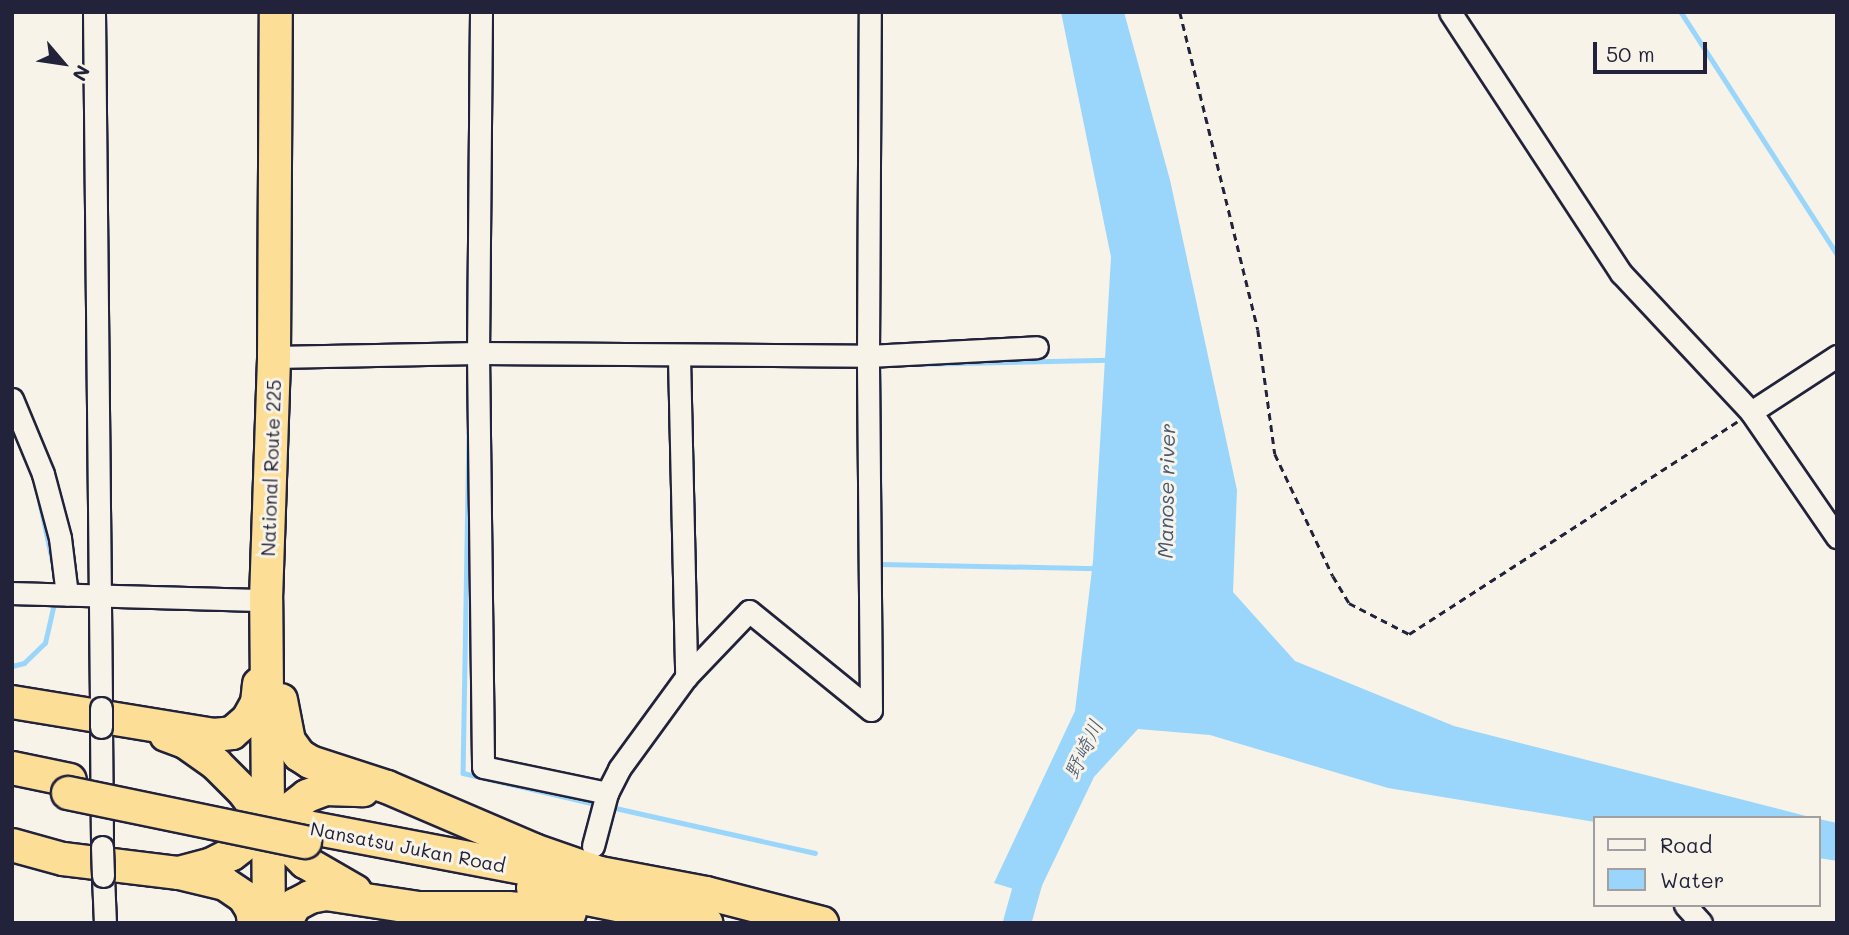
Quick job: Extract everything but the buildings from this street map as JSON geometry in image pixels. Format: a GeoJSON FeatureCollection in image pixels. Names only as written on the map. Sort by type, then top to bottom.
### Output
{"type":"FeatureCollection","features":[{"type":"Feature","properties":{"kind":"highway","name":"National Route 225"},"geometry":{"type":"LineString","coordinates":[[268,923],[266,613],[274,357],[276,12]]}},
{"type":"Feature","properties":{"kind":"highway"},"geometry":{"type":"LineString","coordinates":[[12,702],[214,735],[232,733],[248,719],[257,703],[266,613]]}},
{"type":"Feature","properties":{"kind":"highway"},"geometry":{"type":"LineString","coordinates":[[266,613],[289,741],[299,755],[321,766],[387,787],[534,850],[600,873],[706,893],[822,923]]}},
{"type":"Feature","properties":{"kind":"highway"},"geometry":{"type":"LineString","coordinates":[[111,719],[185,742],[216,764],[244,792],[267,826],[322,875],[373,899]]}},
{"type":"Feature","properties":{"kind":"highway","name":"Nansatsu Jukan Road"},"geometry":{"type":"LineString","coordinates":[[12,768],[69,786],[306,834],[707,923]]}},
{"type":"Feature","properties":{"kind":"highway","name":"Nansatsu Jukan Road"},"geometry":{"type":"LineString","coordinates":[[12,783],[69,786]]}},
{"type":"Feature","properties":{"kind":"highway"},"geometry":{"type":"LineString","coordinates":[[179,873],[212,864],[232,854],[289,808],[325,789],[373,791],[426,804]]}},
{"type":"Feature","properties":{"kind":"highway","name":"Nansatsu Jukan Road"},"geometry":{"type":"LineString","coordinates":[[306,834],[805,923]]}},
{"type":"Feature","properties":{"kind":"highway"},"geometry":{"type":"LineString","coordinates":[[12,845],[63,859],[179,873],[225,884],[244,897],[252,909],[254,923]]}},
{"type":"Feature","properties":{"kind":"highway"},"geometry":{"type":"LineString","coordinates":[[285,923],[295,905],[310,897],[326,894],[419,908],[508,908],[659,923]]}},
{"type":"Feature","properties":{"kind":"street"},"geometry":{"type":"LineString","coordinates":[[94,12],[100,595],[111,719],[102,846],[106,923]]}},
{"type":"Feature","properties":{"kind":"street"},"geometry":{"type":"LineString","coordinates":[[481,12],[478,353],[483,767],[607,793]]}},
{"type":"Feature","properties":{"kind":"street"},"geometry":{"type":"LineString","coordinates":[[593,846],[607,793],[619,769],[686,677],[749,611],[871,710],[868,356],[870,12]]}},
{"type":"Feature","properties":{"kind":"street"},"geometry":{"type":"LineString","coordinates":[[1450,12],[1620,273],[1751,412],[1837,537]]}},
{"type":"Feature","properties":{"kind":"street"},"geometry":{"type":"LineString","coordinates":[[274,357],[478,353],[679,361],[868,356],[1037,347]]}},
{"type":"Feature","properties":{"kind":"street"},"geometry":{"type":"LineString","coordinates":[[1751,412],[1837,356]]}},
{"type":"Feature","properties":{"kind":"street"},"geometry":{"type":"LineString","coordinates":[[679,361],[686,677]]}},
{"type":"Feature","properties":{"kind":"street"},"geometry":{"type":"LineString","coordinates":[[12,400],[43,474],[61,538],[58,594]]}},
{"type":"Feature","properties":{"kind":"street"},"geometry":{"type":"LineString","coordinates":[[12,593],[100,595],[266,613]]}},
{"type":"Feature","properties":{"kind":"street"},"geometry":{"type":"LineString","coordinates":[[1687,907],[1701,923]]}},
{"type":"Feature","properties":{"kind":"path"},"geometry":{"type":"LineString","coordinates":[[1180,12],[1258,330],[1275,454],[1333,576],[1349,603],[1409,634],[1751,412]]}},
{"type":"Feature","properties":{"kind":"water","name":"Manose river"},"geometry":{"type":"Polygon","coordinates":[[[1061,12],[1124,12],[1170,180],[1237,490],[1233,592],[1295,661],[1454,726],[1806,816],[1594,816],[1594,822],[1388,788],[1210,735],[1138,729],[1094,777],[1037,896],[994,883],[1075,711],[1093,561],[1111,257],[1061,12]]]}},
{"type":"Feature","properties":{"kind":"water"},"geometry":{"type":"Polygon","coordinates":[[[1821,819],[1837,823],[1837,861],[1821,858],[1821,819]]]}},
{"type":"Feature","properties":{"kind":"waterway"},"geometry":{"type":"LineString","coordinates":[[1681,12],[1837,254]]}},
{"type":"Feature","properties":{"kind":"waterway"},"geometry":{"type":"LineString","coordinates":[[912,364],[1109,360]]}},
{"type":"Feature","properties":{"kind":"waterway"},"geometry":{"type":"LineString","coordinates":[[875,365],[879,365],[880,516]]}},
{"type":"Feature","properties":{"kind":"waterway"},"geometry":{"type":"LineString","coordinates":[[469,432],[463,773],[599,805]]}},
{"type":"Feature","properties":{"kind":"waterway"},"geometry":{"type":"LineString","coordinates":[[40,503],[53,563]]}},
{"type":"Feature","properties":{"kind":"waterway"},"geometry":{"type":"LineString","coordinates":[[880,560],[880,564],[1097,568]]}},
{"type":"Feature","properties":{"kind":"waterway"},"geometry":{"type":"LineString","coordinates":[[12,666],[24,663],[45,643],[55,599]]}},
{"type":"Feature","properties":{"kind":"waterway"},"geometry":{"type":"LineString","coordinates":[[611,807],[815,853]]}},
{"type":"Feature","properties":{"kind":"waterway","name":"野崎川"},"geometry":{"type":"LineString","coordinates":[[1017,923],[1036,855]]}}]}
